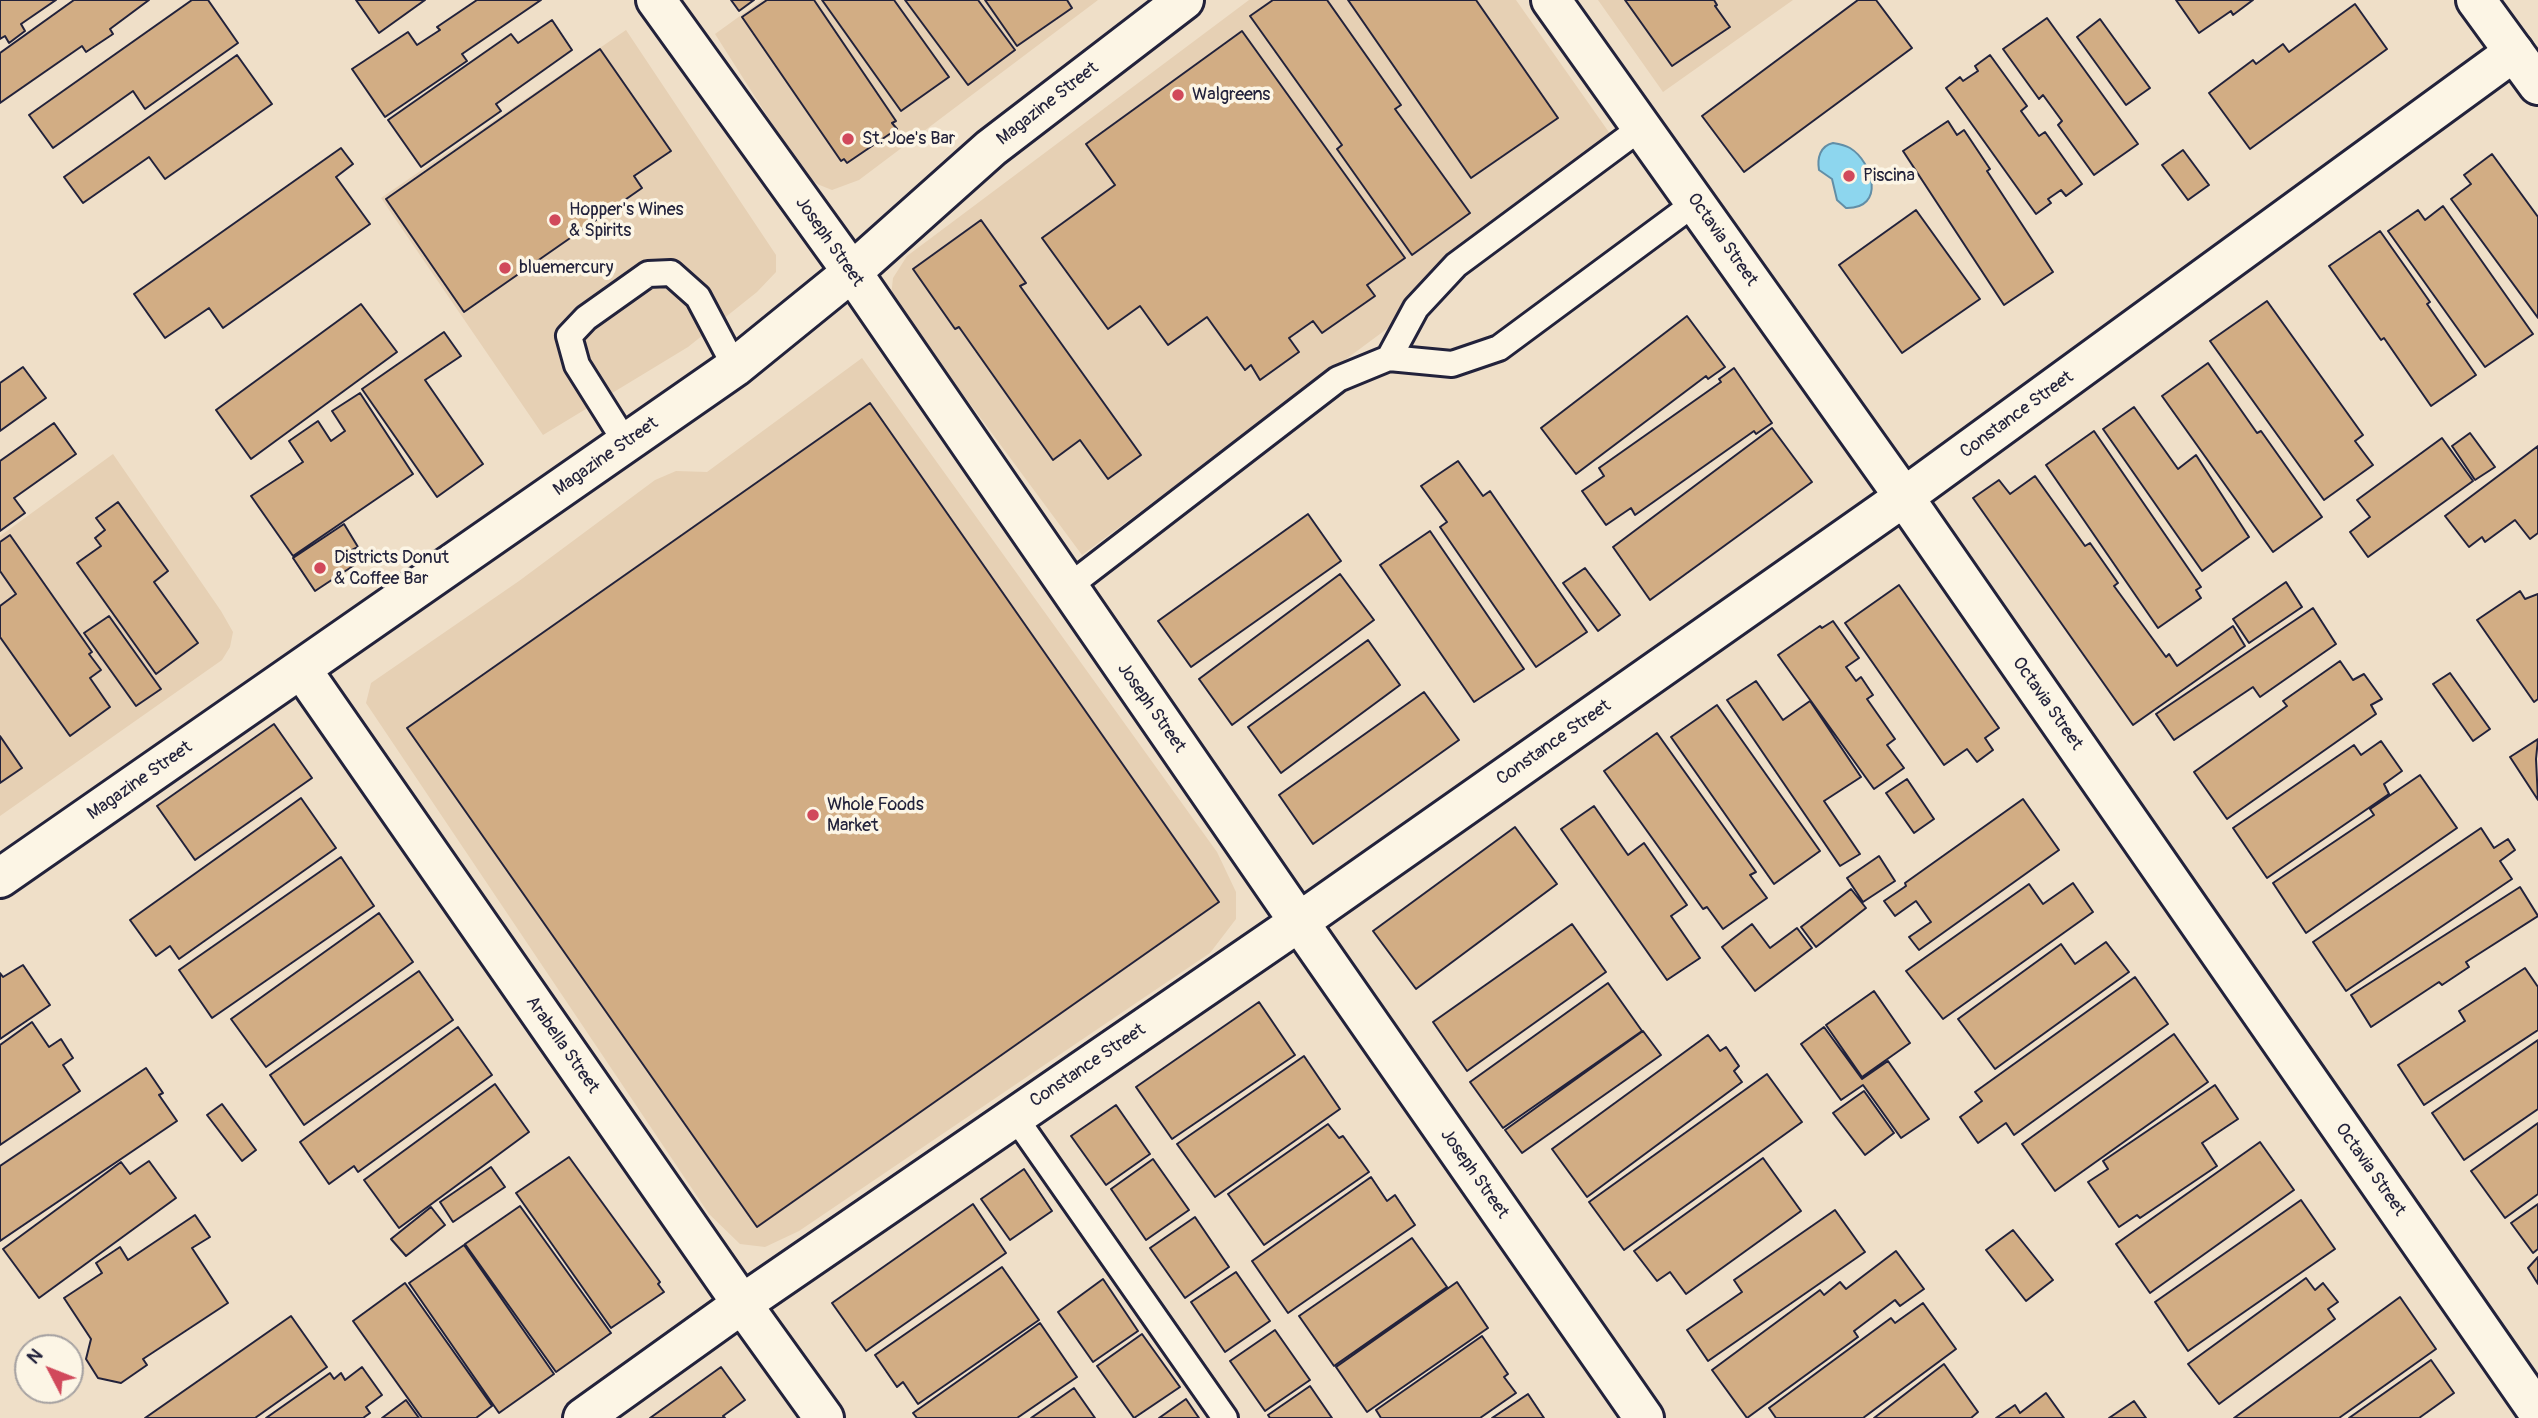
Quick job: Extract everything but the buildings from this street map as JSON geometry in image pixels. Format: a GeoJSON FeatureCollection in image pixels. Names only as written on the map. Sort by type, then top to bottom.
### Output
{"type":"FeatureCollection","features":[{"type":"Feature","properties":{"kind":"street","name":"Joseph Street"},"geometry":{"type":"LineString","coordinates":[[656,0],[852,272],[1644,1418]]}},
{"type":"Feature","properties":{"kind":"street","name":"Magazine Street"},"geometry":{"type":"LineString","coordinates":[[0,878],[735,367],[852,272],[991,148],[1184,0]]}},
{"type":"Feature","properties":{"kind":"street","name":"Octavia Street"},"geometry":{"type":"LineString","coordinates":[[1551,0],[1904,497],[2538,1412]]}},
{"type":"Feature","properties":{"kind":"street"},"geometry":{"type":"LineString","coordinates":[[2476,0],[2538,85]]}},
{"type":"Feature","properties":{"kind":"street","name":"Constance Street"},"geometry":{"type":"LineString","coordinates":[[583,1418],[742,1304],[1299,922],[1904,497],[2514,52]]}},
{"type":"Feature","properties":{"kind":"street","name":"Arabella Street"},"geometry":{"type":"LineString","coordinates":[[302,670],[824,1418]]}},
{"type":"Feature","properties":{"kind":"lane"},"geometry":{"type":"LineString","coordinates":[[1389,358],[1416,308],[1456,265],[1642,127]]}},
{"type":"Feature","properties":{"kind":"lane"},"geometry":{"type":"LineString","coordinates":[[1068,587],[1338,379],[1389,358],[1452,364],[1499,348],[1695,203]]}},
{"type":"Feature","properties":{"kind":"lane"},"geometry":{"type":"LineString","coordinates":[[626,443],[578,365],[569,337],[586,318],[648,274],[671,273],[698,297],[735,367]]}},
{"type":"Feature","properties":{"kind":"lane"},"geometry":{"type":"LineString","coordinates":[[1015,1116],[1225,1418]]}},
{"type":"Feature","properties":{"kind":"shaded area"},"geometry":{"type":"Polygon","coordinates":[[[762,0],[1098,0],[859,180],[832,190],[817,184],[801,169],[715,34],[762,0]]]}},
{"type":"Feature","properties":{"kind":"shaded area"},"geometry":{"type":"Polygon","coordinates":[[[1249,0],[1516,0],[1613,138],[1429,279],[1388,328],[1082,555],[891,297],[893,278],[907,256],[1249,0]]]}},
{"type":"Feature","properties":{"kind":"shaded area"},"geometry":{"type":"Polygon","coordinates":[[[1598,0],[1793,0],[1663,92],[1598,0]]]}},
{"type":"Feature","properties":{"kind":"shaded area"},"geometry":{"type":"Polygon","coordinates":[[[626,30],[776,255],[776,272],[757,292],[688,347],[543,435],[381,198],[626,30]]]}},
{"type":"Feature","properties":{"kind":"shaded area","name":"Whole Foods Market"},"geometry":{"type":"Polygon","coordinates":[[[862,358],[1217,852],[1236,892],[1236,919],[1210,953],[799,1231],[765,1247],[740,1244],[709,1214],[366,703],[371,683],[519,581],[655,480],[676,471],[707,472],[862,358]]]}},
{"type":"Feature","properties":{"kind":"shaded area"},"geometry":{"type":"Polygon","coordinates":[[[113,454],[221,611],[233,632],[230,647],[222,660],[0,816],[0,536],[113,454]]]}},
{"type":"Feature","properties":{"kind":"water","name":"Piscina"},"geometry":{"type":"Polygon","coordinates":[[[1833,143],[1848,147],[1865,163],[1872,184],[1871,193],[1867,201],[1859,206],[1846,208],[1837,200],[1832,179],[1819,170],[1820,153],[1833,143]]]}},
{"type":"Feature","properties":{"kind":"place","name":"Walgreens"},"geometry":{"type":"Point","coordinates":[1178,95]}},
{"type":"Feature","properties":{"kind":"place","name":"St. Joe's Bar"},"geometry":{"type":"Point","coordinates":[848,139]}},
{"type":"Feature","properties":{"kind":"place","name":"Piscina"},"geometry":{"type":"Point","coordinates":[1849,176]}},
{"type":"Feature","properties":{"kind":"place","name":"Hopper's Wines & Spirits"},"geometry":{"type":"Point","coordinates":[555,220]}},
{"type":"Feature","properties":{"kind":"place","name":"bluemercury"},"geometry":{"type":"Point","coordinates":[505,268]}},
{"type":"Feature","properties":{"kind":"place","name":"Districts Donut & Coffee Bar"},"geometry":{"type":"Point","coordinates":[320,568]}},
{"type":"Feature","properties":{"kind":"place","name":"Whole Foods Market"},"geometry":{"type":"Point","coordinates":[813,815]}}]}
